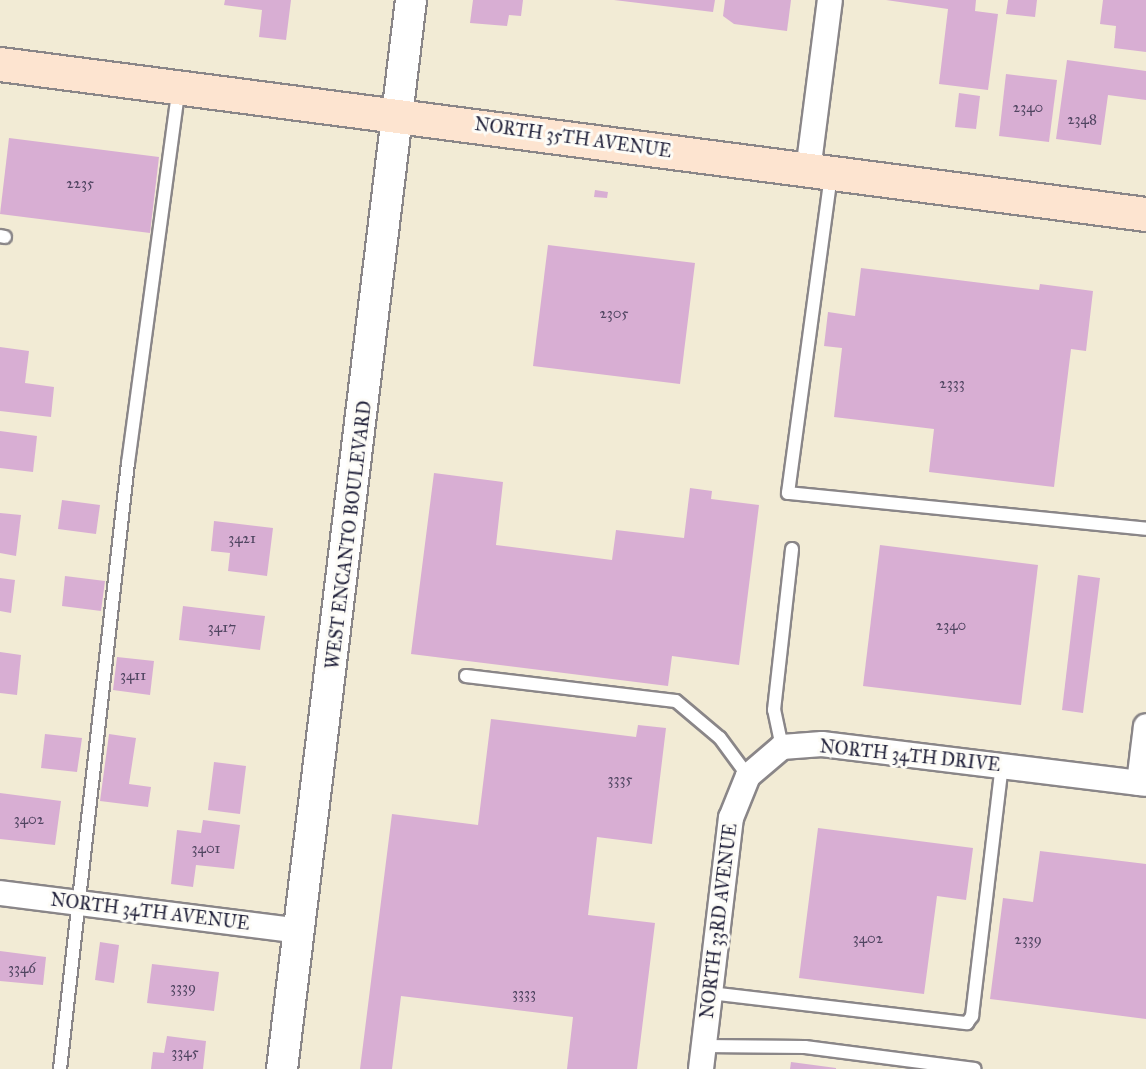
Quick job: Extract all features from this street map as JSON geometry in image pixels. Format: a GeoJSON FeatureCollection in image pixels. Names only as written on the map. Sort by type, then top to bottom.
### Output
{"type":"FeatureCollection","features":[{"type":"Feature","properties":{"kind":"main road","name":"NORTH 35TH AVENUE"},"geometry":{"type":"LineString","coordinates":[[0,64],[398,114],[1146,214]]}},
{"type":"Feature","properties":{"kind":"street","name":"WEST ENCANTO BOULEVARD"},"geometry":{"type":"LineString","coordinates":[[282,1069],[411,0]]}},
{"type":"Feature","properties":{"kind":"street"},"geometry":{"type":"LineString","coordinates":[[820,172],[830,0]]}},
{"type":"Feature","properties":{"kind":"street"},"geometry":{"type":"LineString","coordinates":[[1142,783],[1146,726]]}},
{"type":"Feature","properties":{"kind":"street","name":"NORTH 34TH DRIVE"},"geometry":{"type":"LineString","coordinates":[[782,747],[822,744],[1142,783]]}},
{"type":"Feature","properties":{"kind":"street"},"geometry":{"type":"LineString","coordinates":[[748,776],[782,747]]}},
{"type":"Feature","properties":{"kind":"street","name":"NORTH 33RD AVENUE"},"geometry":{"type":"LineString","coordinates":[[703,1058],[731,818],[748,776]]}},
{"type":"Feature","properties":{"kind":"street","name":"NORTH 34TH AVENUE"},"geometry":{"type":"LineString","coordinates":[[0,893],[299,931]]}},
{"type":"Feature","properties":{"kind":"lane"},"geometry":{"type":"LineString","coordinates":[[60,1069],[129,452],[179,87]]}},
{"type":"Feature","properties":{"kind":"lane"},"geometry":{"type":"LineString","coordinates":[[820,172],[788,493],[1146,529]]}},
{"type":"Feature","properties":{"kind":"lane"},"geometry":{"type":"LineString","coordinates":[[782,747],[774,710],[792,549]]}},
{"type":"Feature","properties":{"kind":"lane"},"geometry":{"type":"LineString","coordinates":[[466,676],[676,701],[720,738],[748,776]]}},
{"type":"Feature","properties":{"kind":"lane"},"geometry":{"type":"LineString","coordinates":[[710,993],[967,1023],[972,1016],[1002,766]]}},
{"type":"Feature","properties":{"kind":"lane"},"geometry":{"type":"LineString","coordinates":[[703,1058],[805,1047],[975,1069]]}},
{"type":"Feature","properties":{"kind":"building"},"geometry":{"type":"Polygon","coordinates":[[[225,0],[291,0],[286,40],[259,37],[262,10],[224,5],[225,0]]]}},
{"type":"Feature","properties":{"kind":"building"},"geometry":{"type":"Polygon","coordinates":[[[473,0],[523,0],[521,16],[509,15],[507,26],[470,23],[473,0]]]}},
{"type":"Feature","properties":{"kind":"building"},"geometry":{"type":"Polygon","coordinates":[[[614,0],[715,0],[713,12],[614,0]]]}},
{"type":"Feature","properties":{"kind":"building"},"geometry":{"type":"Polygon","coordinates":[[[725,0],[791,0],[787,31],[734,24],[723,16],[725,0]]]}},
{"type":"Feature","properties":{"kind":"building"},"geometry":{"type":"Polygon","coordinates":[[[886,0],[976,0],[975,11],[998,14],[988,90],[939,84],[948,9],[886,0]]]}},
{"type":"Feature","properties":{"kind":"building"},"geometry":{"type":"Polygon","coordinates":[[[1008,0],[1037,0],[1035,17],[1006,14],[1008,0]]]}},
{"type":"Feature","properties":{"kind":"building"},"geometry":{"type":"Polygon","coordinates":[[[1103,0],[1146,0],[1146,52],[1114,48],[1116,26],[1100,24],[1103,0]]]}},
{"type":"Feature","properties":{"kind":"building"},"geometry":{"type":"Polygon","coordinates":[[[1067,60],[1146,71],[1146,100],[1108,95],[1101,145],[1056,139],[1067,60]]]}},
{"type":"Feature","properties":{"kind":"building"},"geometry":{"type":"Polygon","coordinates":[[[1006,74],[1057,80],[1049,142],[999,136],[1006,74]]]}},
{"type":"Feature","properties":{"kind":"building"},"geometry":{"type":"Polygon","coordinates":[[[959,93],[980,96],[976,129],[955,127],[959,93]]]}},
{"type":"Feature","properties":{"kind":"building"},"geometry":{"type":"Polygon","coordinates":[[[9,138],[159,157],[150,233],[0,214],[9,138]]]}},
{"type":"Feature","properties":{"kind":"building"},"geometry":{"type":"Polygon","coordinates":[[[595,190],[608,192],[607,198],[594,197],[595,190]]]}},
{"type":"Feature","properties":{"kind":"building"},"geometry":{"type":"Polygon","coordinates":[[[548,245],[695,263],[680,384],[533,366],[548,245]]]}},
{"type":"Feature","properties":{"kind":"building"},"geometry":{"type":"Polygon","coordinates":[[[861,268],[1039,290],[1040,284],[1093,291],[1086,351],[1071,349],[1054,487],[929,472],[934,429],[834,417],[842,348],[824,346],[828,312],[855,316],[861,268]]]}},
{"type":"Feature","properties":{"kind":"building"},"geometry":{"type":"Polygon","coordinates":[[[0,347],[29,351],[25,383],[54,387],[51,417],[0,411],[0,347]]]}},
{"type":"Feature","properties":{"kind":"building"},"geometry":{"type":"Polygon","coordinates":[[[0,431],[37,436],[33,472],[0,468],[0,431]]]}},
{"type":"Feature","properties":{"kind":"building"},"geometry":{"type":"Polygon","coordinates":[[[434,473],[503,482],[496,545],[612,560],[616,530],[684,538],[690,488],[712,491],[711,499],[759,505],[739,665],[672,656],[668,686],[411,654],[434,473]]]}},
{"type":"Feature","properties":{"kind":"building"},"geometry":{"type":"Polygon","coordinates":[[[62,500],[100,505],[96,534],[58,529],[62,500]]]}},
{"type":"Feature","properties":{"kind":"building"},"geometry":{"type":"Polygon","coordinates":[[[0,513],[21,515],[16,556],[0,553],[0,513]]]}},
{"type":"Feature","properties":{"kind":"building"},"geometry":{"type":"Polygon","coordinates":[[[214,521],[273,528],[267,576],[228,571],[230,553],[211,551],[214,521]]]}},
{"type":"Feature","properties":{"kind":"building"},"geometry":{"type":"Polygon","coordinates":[[[880,545],[1038,565],[1021,705],[863,686],[880,545]]]}},
{"type":"Feature","properties":{"kind":"building"},"geometry":{"type":"Polygon","coordinates":[[[1078,575],[1100,578],[1083,713],[1062,710],[1078,575]]]}},
{"type":"Feature","properties":{"kind":"building"},"geometry":{"type":"Polygon","coordinates":[[[65,576],[105,581],[101,611],[62,606],[65,576]]]}},
{"type":"Feature","properties":{"kind":"building"},"geometry":{"type":"Polygon","coordinates":[[[0,578],[15,580],[11,613],[0,611],[0,578]]]}},
{"type":"Feature","properties":{"kind":"building"},"geometry":{"type":"Polygon","coordinates":[[[183,606],[265,616],[260,650],[179,640],[183,606]]]}},
{"type":"Feature","properties":{"kind":"building"},"geometry":{"type":"Polygon","coordinates":[[[0,652],[21,655],[17,695],[0,693],[0,652]]]}},
{"type":"Feature","properties":{"kind":"building"},"geometry":{"type":"Polygon","coordinates":[[[117,657],[154,661],[150,695],[113,690],[117,657]]]}},
{"type":"Feature","properties":{"kind":"building"},"geometry":{"type":"Polygon","coordinates":[[[491,719],[636,737],[638,725],[666,728],[652,844],[597,837],[588,915],[655,923],[637,1069],[567,1069],[573,1017],[401,996],[392,1069],[360,1069],[392,814],[478,825],[491,719]]]}},
{"type":"Feature","properties":{"kind":"building"},"geometry":{"type":"Polygon","coordinates":[[[45,734],[82,738],[77,772],[41,768],[45,734]]]}},
{"type":"Feature","properties":{"kind":"building"},"geometry":{"type":"Polygon","coordinates":[[[109,734],[136,738],[129,784],[151,787],[148,807],[100,801],[109,734]]]}},
{"type":"Feature","properties":{"kind":"building"},"geometry":{"type":"Polygon","coordinates":[[[214,762],[246,766],[240,814],[208,810],[214,762]]]}},
{"type":"Feature","properties":{"kind":"building"},"geometry":{"type":"Polygon","coordinates":[[[0,793],[61,801],[55,845],[0,839],[0,793]]]}},
{"type":"Feature","properties":{"kind":"building"},"geometry":{"type":"Polygon","coordinates":[[[203,820],[240,825],[234,869],[196,865],[193,887],[171,884],[177,830],[201,833],[203,820]]]}},
{"type":"Feature","properties":{"kind":"building"},"geometry":{"type":"Polygon","coordinates":[[[818,828],[973,848],[966,900],[937,896],[924,994],[799,978],[818,828]]]}},
{"type":"Feature","properties":{"kind":"building"},"geometry":{"type":"Polygon","coordinates":[[[1040,851],[1146,864],[1146,1019],[990,999],[1003,898],[1033,902],[1040,851]]]}},
{"type":"Feature","properties":{"kind":"building"},"geometry":{"type":"Polygon","coordinates":[[[100,942],[119,945],[114,983],[95,980],[100,942]]]}},
{"type":"Feature","properties":{"kind":"building"},"geometry":{"type":"Polygon","coordinates":[[[0,951],[46,957],[43,985],[0,981],[0,951]]]}},
{"type":"Feature","properties":{"kind":"building"},"geometry":{"type":"Polygon","coordinates":[[[152,964],[219,972],[214,1011],[147,1003],[152,964]]]}},
{"type":"Feature","properties":{"kind":"building"},"geometry":{"type":"Polygon","coordinates":[[[167,1036],[206,1041],[203,1069],[151,1069],[153,1052],[164,1053],[167,1036]]]}},
{"type":"Feature","properties":{"kind":"building"},"geometry":{"type":"Polygon","coordinates":[[[791,1062],[836,1068],[836,1069],[790,1069],[791,1062]]]}}]}
